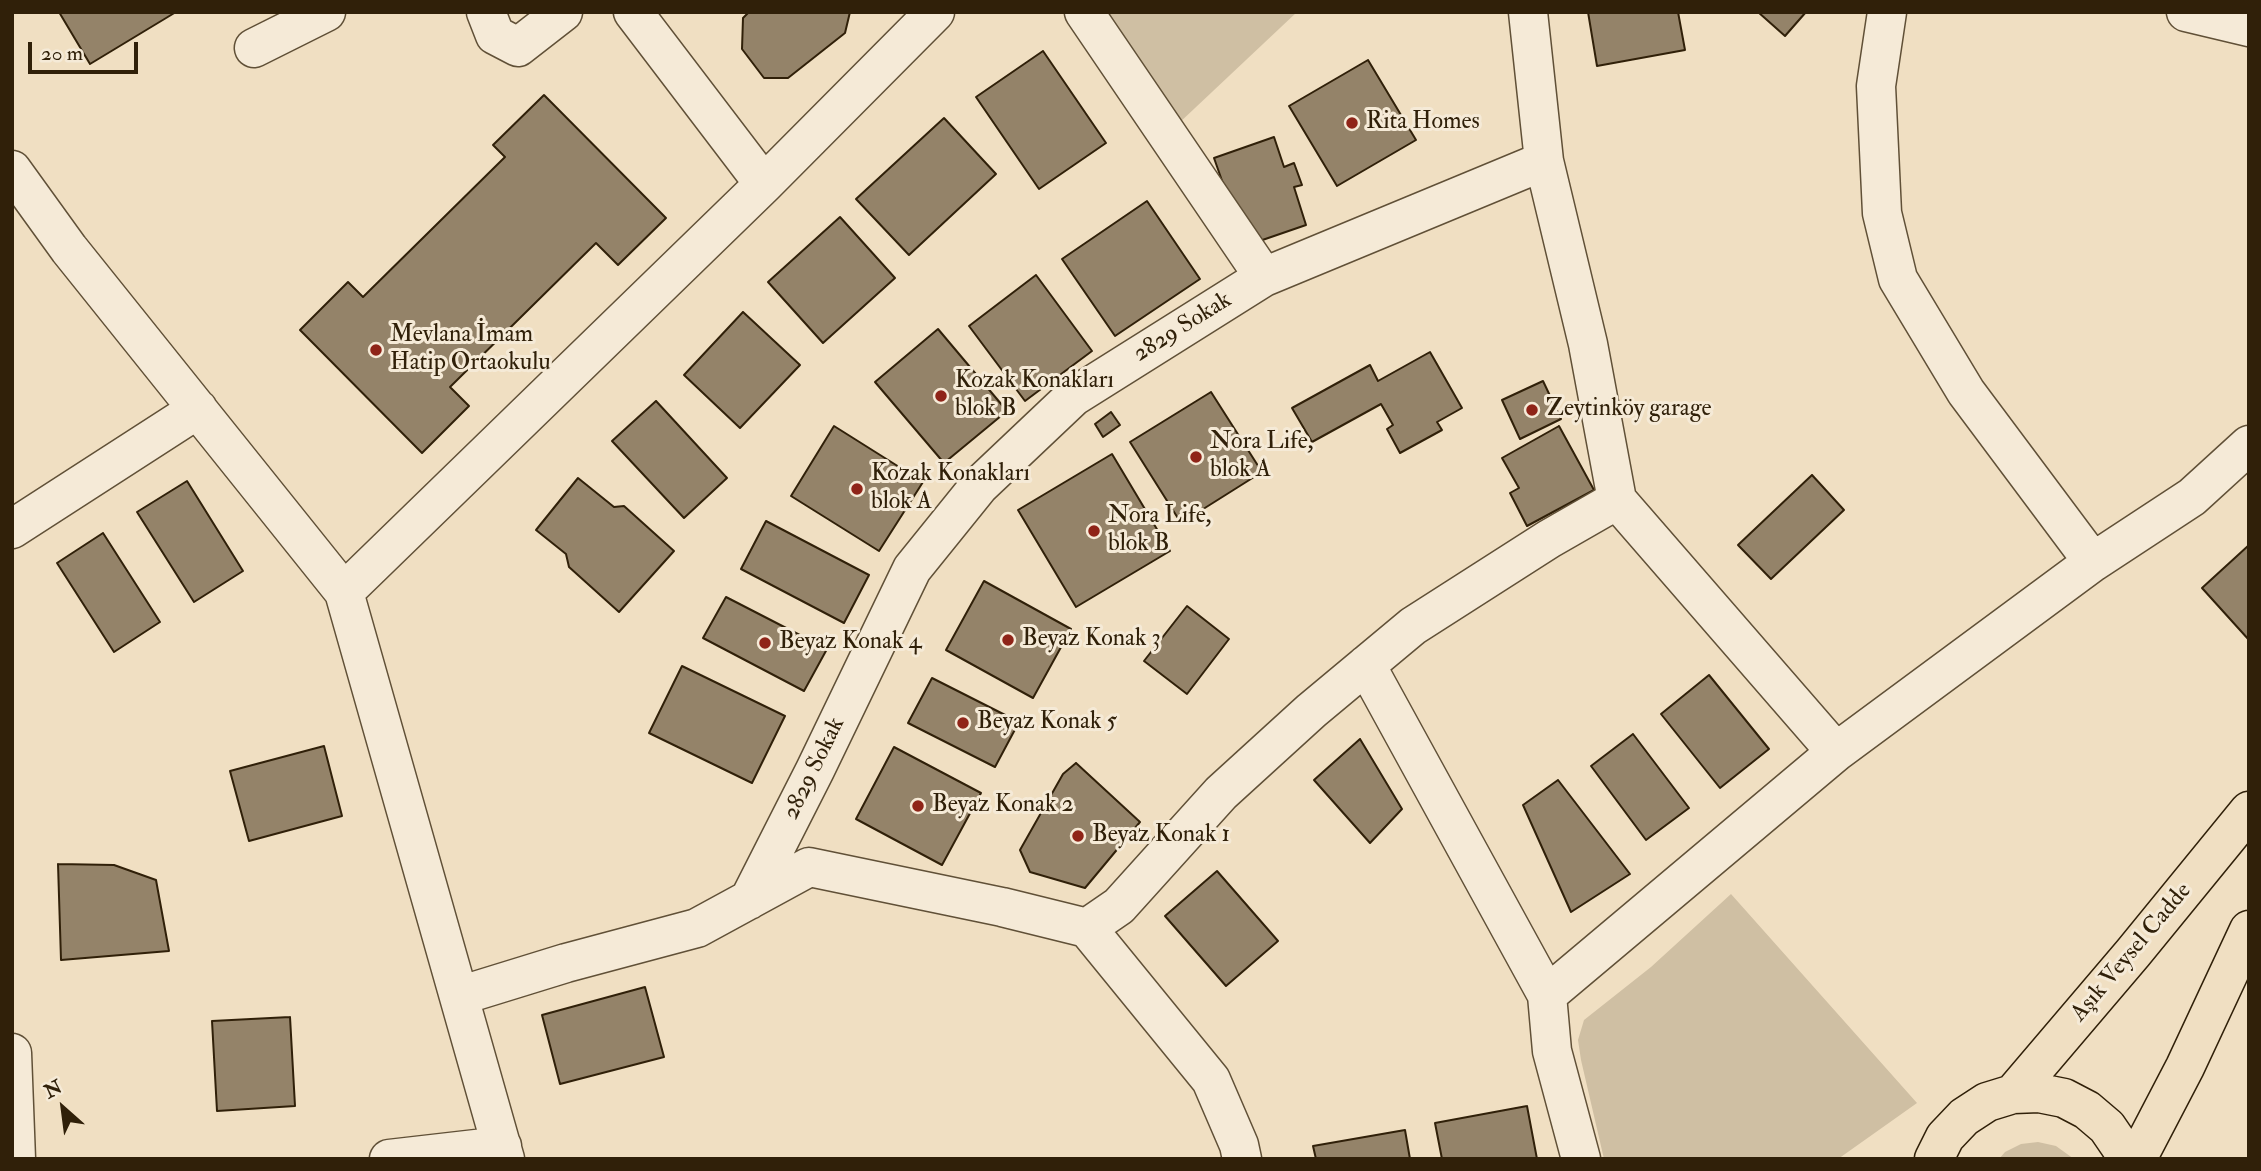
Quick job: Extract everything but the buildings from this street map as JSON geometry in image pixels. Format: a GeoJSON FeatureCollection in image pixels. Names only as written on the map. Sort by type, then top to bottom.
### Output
{"type":"FeatureCollection","features":[{"type":"Feature","properties":{"kind":"main road","name":"Aşık Veysel Cadde"},"geometry":{"type":"LineString","coordinates":[[2013,1094],[2249,811]]}},
{"type":"Feature","properties":{"kind":"main road"},"geometry":{"type":"LineString","coordinates":[[2137,1159],[2185,1067],[2249,930]]}},
{"type":"Feature","properties":{"kind":"main road"},"geometry":{"type":"LineString","coordinates":[[1934,1159],[1945,1137],[1964,1117],[1987,1102],[2013,1094],[2039,1093],[2064,1098],[2087,1110],[2107,1127],[2126,1159]]}},
{"type":"Feature","properties":{"kind":"street"},"geometry":{"type":"LineString","coordinates":[[254,48],[326,12]]}},
{"type":"Feature","properties":{"kind":"street"},"geometry":{"type":"LineString","coordinates":[[486,12],[495,35],[518,47],[563,12]]}},
{"type":"Feature","properties":{"kind":"street"},"geometry":{"type":"LineString","coordinates":[[633,12],[764,184]]}},
{"type":"Feature","properties":{"kind":"street"},"geometry":{"type":"LineString","coordinates":[[344,592],[764,184],[935,12]]}},
{"type":"Feature","properties":{"kind":"street"},"geometry":{"type":"LineString","coordinates":[[1084,12],[1264,277]]}},
{"type":"Feature","properties":{"kind":"street"},"geometry":{"type":"LineString","coordinates":[[1528,12],[1544,161],[1588,344],[1617,500],[1836,752]]}},
{"type":"Feature","properties":{"kind":"street"},"geometry":{"type":"LineString","coordinates":[[1887,12],[1876,86],[1877,124],[1881,213],[1898,279],[1966,392],[2093,562]]}},
{"type":"Feature","properties":{"kind":"street"},"geometry":{"type":"LineString","coordinates":[[2186,12],[2249,27]]}},
{"type":"Feature","properties":{"kind":"street","name":"2829 Sokak"},"geometry":{"type":"LineString","coordinates":[[749,900],[816,769],[912,569],[979,486],[1073,397],[1264,277],[1544,161]]}},
{"type":"Feature","properties":{"kind":"street"},"geometry":{"type":"LineString","coordinates":[[12,170],[69,249],[344,592],[504,1152],[389,1159]]}},
{"type":"Feature","properties":{"kind":"street"},"geometry":{"type":"LineString","coordinates":[[12,529],[198,409]]}},
{"type":"Feature","properties":{"kind":"street"},"geometry":{"type":"LineString","coordinates":[[1547,995],[1836,752],[2093,562],[2192,497],[2249,445]]}},
{"type":"Feature","properties":{"kind":"street"},"geometry":{"type":"LineString","coordinates":[[1087,928],[1119,906],[1221,793],[1311,710],[1413,626],[1549,538],[1617,500]]}},
{"type":"Feature","properties":{"kind":"street"},"geometry":{"type":"LineString","coordinates":[[1366,665],[1547,995],[1552,1051],[1581,1159]]}},
{"type":"Feature","properties":{"kind":"street"},"geometry":{"type":"LineString","coordinates":[[459,996],[566,963],[697,928],[809,867],[1002,907],[1087,928],[1210,1080],[1239,1145],[1242,1159]]}},
{"type":"Feature","properties":{"kind":"street"},"geometry":{"type":"LineString","coordinates":[[12,1054],[16,1159]]}},
{"type":"Feature","properties":{"kind":"shaded area"},"geometry":{"type":"Polygon","coordinates":[[[1101,12],[1297,12],[1178,124],[1101,12]]]}},
{"type":"Feature","properties":{"kind":"shaded area"},"geometry":{"type":"Polygon","coordinates":[[[1731,894],[1917,1103],[1838,1159],[1604,1159],[1578,1040],[1584,1020],[1651,967],[1731,894]]]}},
{"type":"Feature","properties":{"kind":"shaded area"},"geometry":{"type":"Polygon","coordinates":[[[2038,1142],[2056,1146],[2074,1159],[1999,1159],[2005,1152],[2021,1144],[2038,1142]]]}},
{"type":"Feature","properties":{"kind":"place","name":"Rita Homes"},"geometry":{"type":"Point","coordinates":[1352,123]}},
{"type":"Feature","properties":{"kind":"place","name":"Mevlana İmam Hatip Ortaokulu"},"geometry":{"type":"Point","coordinates":[376,350]}},
{"type":"Feature","properties":{"kind":"place","name":"Kozak Konakları blok B"},"geometry":{"type":"Point","coordinates":[941,396]}},
{"type":"Feature","properties":{"kind":"place","name":"Zeytinköy garage"},"geometry":{"type":"Point","coordinates":[1532,410]}},
{"type":"Feature","properties":{"kind":"place","name":"Nora Life, blok A"},"geometry":{"type":"Point","coordinates":[1196,457]}},
{"type":"Feature","properties":{"kind":"place","name":"Kozak Konakları blok A"},"geometry":{"type":"Point","coordinates":[857,489]}},
{"type":"Feature","properties":{"kind":"place","name":"Nora Life, blok B"},"geometry":{"type":"Point","coordinates":[1094,531]}},
{"type":"Feature","properties":{"kind":"place","name":"Beyaz Konak 3"},"geometry":{"type":"Point","coordinates":[1008,640]}},
{"type":"Feature","properties":{"kind":"place","name":"Beyaz Konak 4"},"geometry":{"type":"Point","coordinates":[765,643]}},
{"type":"Feature","properties":{"kind":"place","name":"Beyaz Konak 5"},"geometry":{"type":"Point","coordinates":[963,723]}},
{"type":"Feature","properties":{"kind":"place","name":"Beyaz Konak 2"},"geometry":{"type":"Point","coordinates":[918,806]}},
{"type":"Feature","properties":{"kind":"place","name":"Beyaz Konak 1"},"geometry":{"type":"Point","coordinates":[1078,836]}}]}
